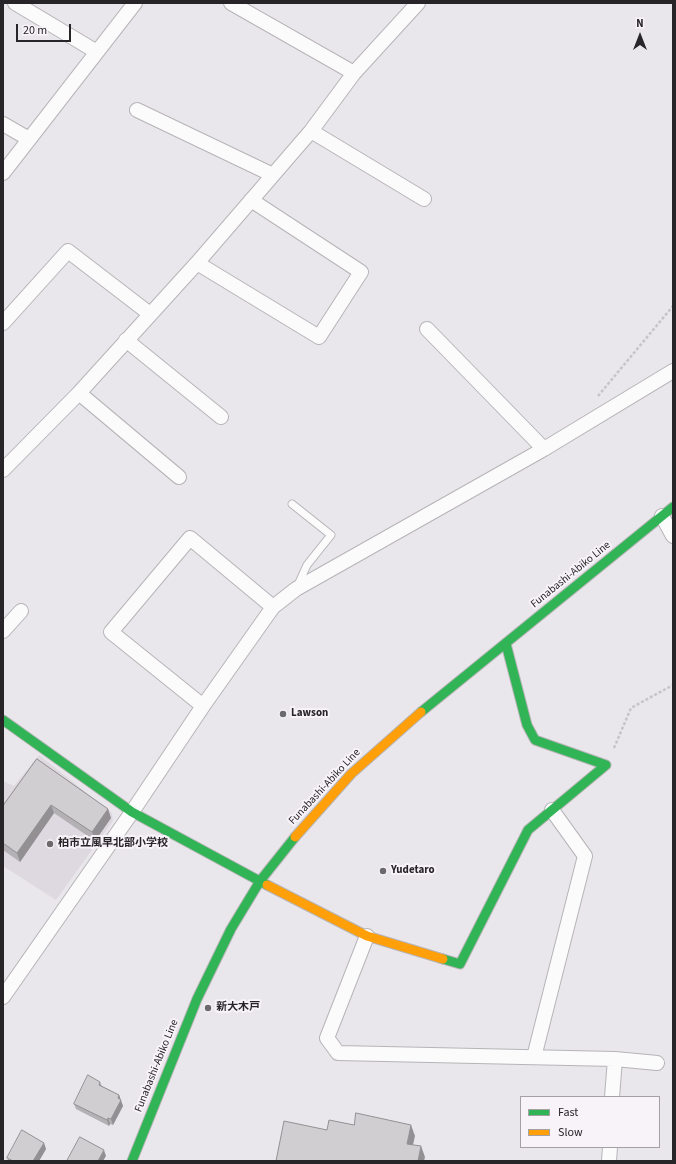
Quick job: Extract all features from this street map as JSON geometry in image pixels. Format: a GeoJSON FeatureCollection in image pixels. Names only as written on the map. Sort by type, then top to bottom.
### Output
{"type":"FeatureCollection","features":[{"type":"Feature","properties":{"kind":"street"},"geometry":{"type":"LineString","coordinates":[[15,3],[97,52]]}},
{"type":"Feature","properties":{"kind":"street"},"geometry":{"type":"LineString","coordinates":[[3,173],[135,3]]}},
{"type":"Feature","properties":{"kind":"street"},"geometry":{"type":"LineString","coordinates":[[231,3],[354,74]]}},
{"type":"Feature","properties":{"kind":"street"},"geometry":{"type":"LineString","coordinates":[[3,470],[79,393],[197,263],[311,131],[354,74],[418,3]]}},
{"type":"Feature","properties":{"kind":"street"},"geometry":{"type":"LineString","coordinates":[[137,110],[273,175]]}},
{"type":"Feature","properties":{"kind":"street"},"geometry":{"type":"LineString","coordinates":[[3,124],[29,139]]}},
{"type":"Feature","properties":{"kind":"street"},"geometry":{"type":"LineString","coordinates":[[311,131],[424,199]]}},
{"type":"Feature","properties":{"kind":"street"},"geometry":{"type":"LineString","coordinates":[[197,263],[319,337],[361,272],[251,200]]}},
{"type":"Feature","properties":{"kind":"street"},"geometry":{"type":"LineString","coordinates":[[3,324],[68,252],[150,314]]}},
{"type":"Feature","properties":{"kind":"street"},"geometry":{"type":"LineString","coordinates":[[427,329],[544,449]]}},
{"type":"Feature","properties":{"kind":"street"},"geometry":{"type":"LineString","coordinates":[[126,340],[221,417]]}},
{"type":"Feature","properties":{"kind":"street"},"geometry":{"type":"LineString","coordinates":[[3,997],[132,812],[203,706],[273,608],[296,589],[544,449],[673,371]]}},
{"type":"Feature","properties":{"kind":"street"},"geometry":{"type":"LineString","coordinates":[[79,393],[179,477]]}},
{"type":"Feature","properties":{"kind":"street"},"geometry":{"type":"LineString","coordinates":[[668,511],[673,536]]}},
{"type":"Feature","properties":{"kind":"street","name":"Funabashi-Abiko Line"},"geometry":{"type":"LineString","coordinates":[[132,1161],[197,999],[231,929],[260,881],[310,819],[351,774],[395,734],[668,511]]}},
{"type":"Feature","properties":{"kind":"street"},"geometry":{"type":"LineString","coordinates":[[203,706],[111,632],[190,538],[273,608]]}},
{"type":"Feature","properties":{"kind":"street"},"geometry":{"type":"LineString","coordinates":[[3,631],[21,610]]}},
{"type":"Feature","properties":{"kind":"street"},"geometry":{"type":"LineString","coordinates":[[506,644],[527,725],[535,740],[606,765]]}},
{"type":"Feature","properties":{"kind":"street"},"geometry":{"type":"LineString","coordinates":[[3,720],[132,812],[260,881],[367,936],[460,964],[528,830],[606,765]]}},
{"type":"Feature","properties":{"kind":"street"},"geometry":{"type":"LineString","coordinates":[[534,1057],[585,856],[552,810]]}},
{"type":"Feature","properties":{"kind":"street"},"geometry":{"type":"LineString","coordinates":[[367,936],[327,1038],[338,1053],[614,1059],[658,1063]]}},
{"type":"Feature","properties":{"kind":"street"},"geometry":{"type":"LineString","coordinates":[[612,1096],[614,1059]]}},
{"type":"Feature","properties":{"kind":"street"},"geometry":{"type":"LineString","coordinates":[[609,1161],[610,1148]]}},
{"type":"Feature","properties":{"kind":"lane"},"geometry":{"type":"LineString","coordinates":[[292,504],[331,535],[307,565],[296,589]]}},
{"type":"Feature","properties":{"kind":"path"},"geometry":{"type":"LineString","coordinates":[[595,400],[673,306]]}},
{"type":"Feature","properties":{"kind":"path"},"geometry":{"type":"LineString","coordinates":[[606,765],[631,708],[673,685]]}},
{"type":"Feature","properties":{"kind":"shaded area","name":"柏市立風早北部小学校"},"geometry":{"type":"Polygon","coordinates":[[[39,755],[112,813],[113,821],[56,900],[3,866],[3,781],[14,786],[39,755]]]}},
{"type":"Feature","properties":{"kind":"building"},"geometry":{"type":"Polygon","coordinates":[[[37,759],[108,809],[92,832],[51,805],[17,853],[3,843],[3,806],[37,759]]]}},
{"type":"Feature","properties":{"kind":"building"},"geometry":{"type":"Polygon","coordinates":[[[88,1075],[100,1082],[99,1085],[119,1095],[118,1098],[121,1100],[111,1119],[108,1118],[107,1120],[74,1104],[88,1075]]]}},
{"type":"Feature","properties":{"kind":"building"},"geometry":{"type":"Polygon","coordinates":[[[356,1113],[411,1125],[407,1144],[421,1146],[418,1161],[276,1161],[284,1121],[327,1130],[329,1120],[354,1125],[356,1113]]]}},
{"type":"Feature","properties":{"kind":"building"},"geometry":{"type":"Polygon","coordinates":[[[22,1130],[44,1143],[33,1161],[13,1161],[7,1158],[22,1130]]]}},
{"type":"Feature","properties":{"kind":"building"},"geometry":{"type":"Polygon","coordinates":[[[80,1137],[104,1150],[98,1161],[67,1161],[80,1137]]]}},
{"type":"Feature","properties":{"kind":"traffic: fast"},"geometry":{"type":"LineString","coordinates":[[421,712],[673,507]]}},
{"type":"Feature","properties":{"kind":"traffic: fast"},"geometry":{"type":"LineString","coordinates":[[443,959],[460,964],[528,830],[606,765],[535,740],[527,725],[506,644]]}},
{"type":"Feature","properties":{"kind":"traffic: fast"},"geometry":{"type":"LineString","coordinates":[[3,720],[132,812],[267,885]]}},
{"type":"Feature","properties":{"kind":"traffic: fast"},"geometry":{"type":"LineString","coordinates":[[132,1161],[197,999],[231,929],[260,881],[295,837]]}},
{"type":"Feature","properties":{"kind":"traffic: slow"},"geometry":{"type":"LineString","coordinates":[[295,837],[351,774],[421,712]]}},
{"type":"Feature","properties":{"kind":"traffic: slow"},"geometry":{"type":"LineString","coordinates":[[267,885],[367,936],[443,959]]}},
{"type":"Feature","properties":{"kind":"place","name":"Lawson"},"geometry":{"type":"Point","coordinates":[283,714]}},
{"type":"Feature","properties":{"kind":"place","name":"柏市立風早北部小学校"},"geometry":{"type":"Point","coordinates":[50,844]}},
{"type":"Feature","properties":{"kind":"place","name":"Yudetaro"},"geometry":{"type":"Point","coordinates":[383,871]}},
{"type":"Feature","properties":{"kind":"place","name":"新大木戸"},"geometry":{"type":"Point","coordinates":[208,1008]}}]}
